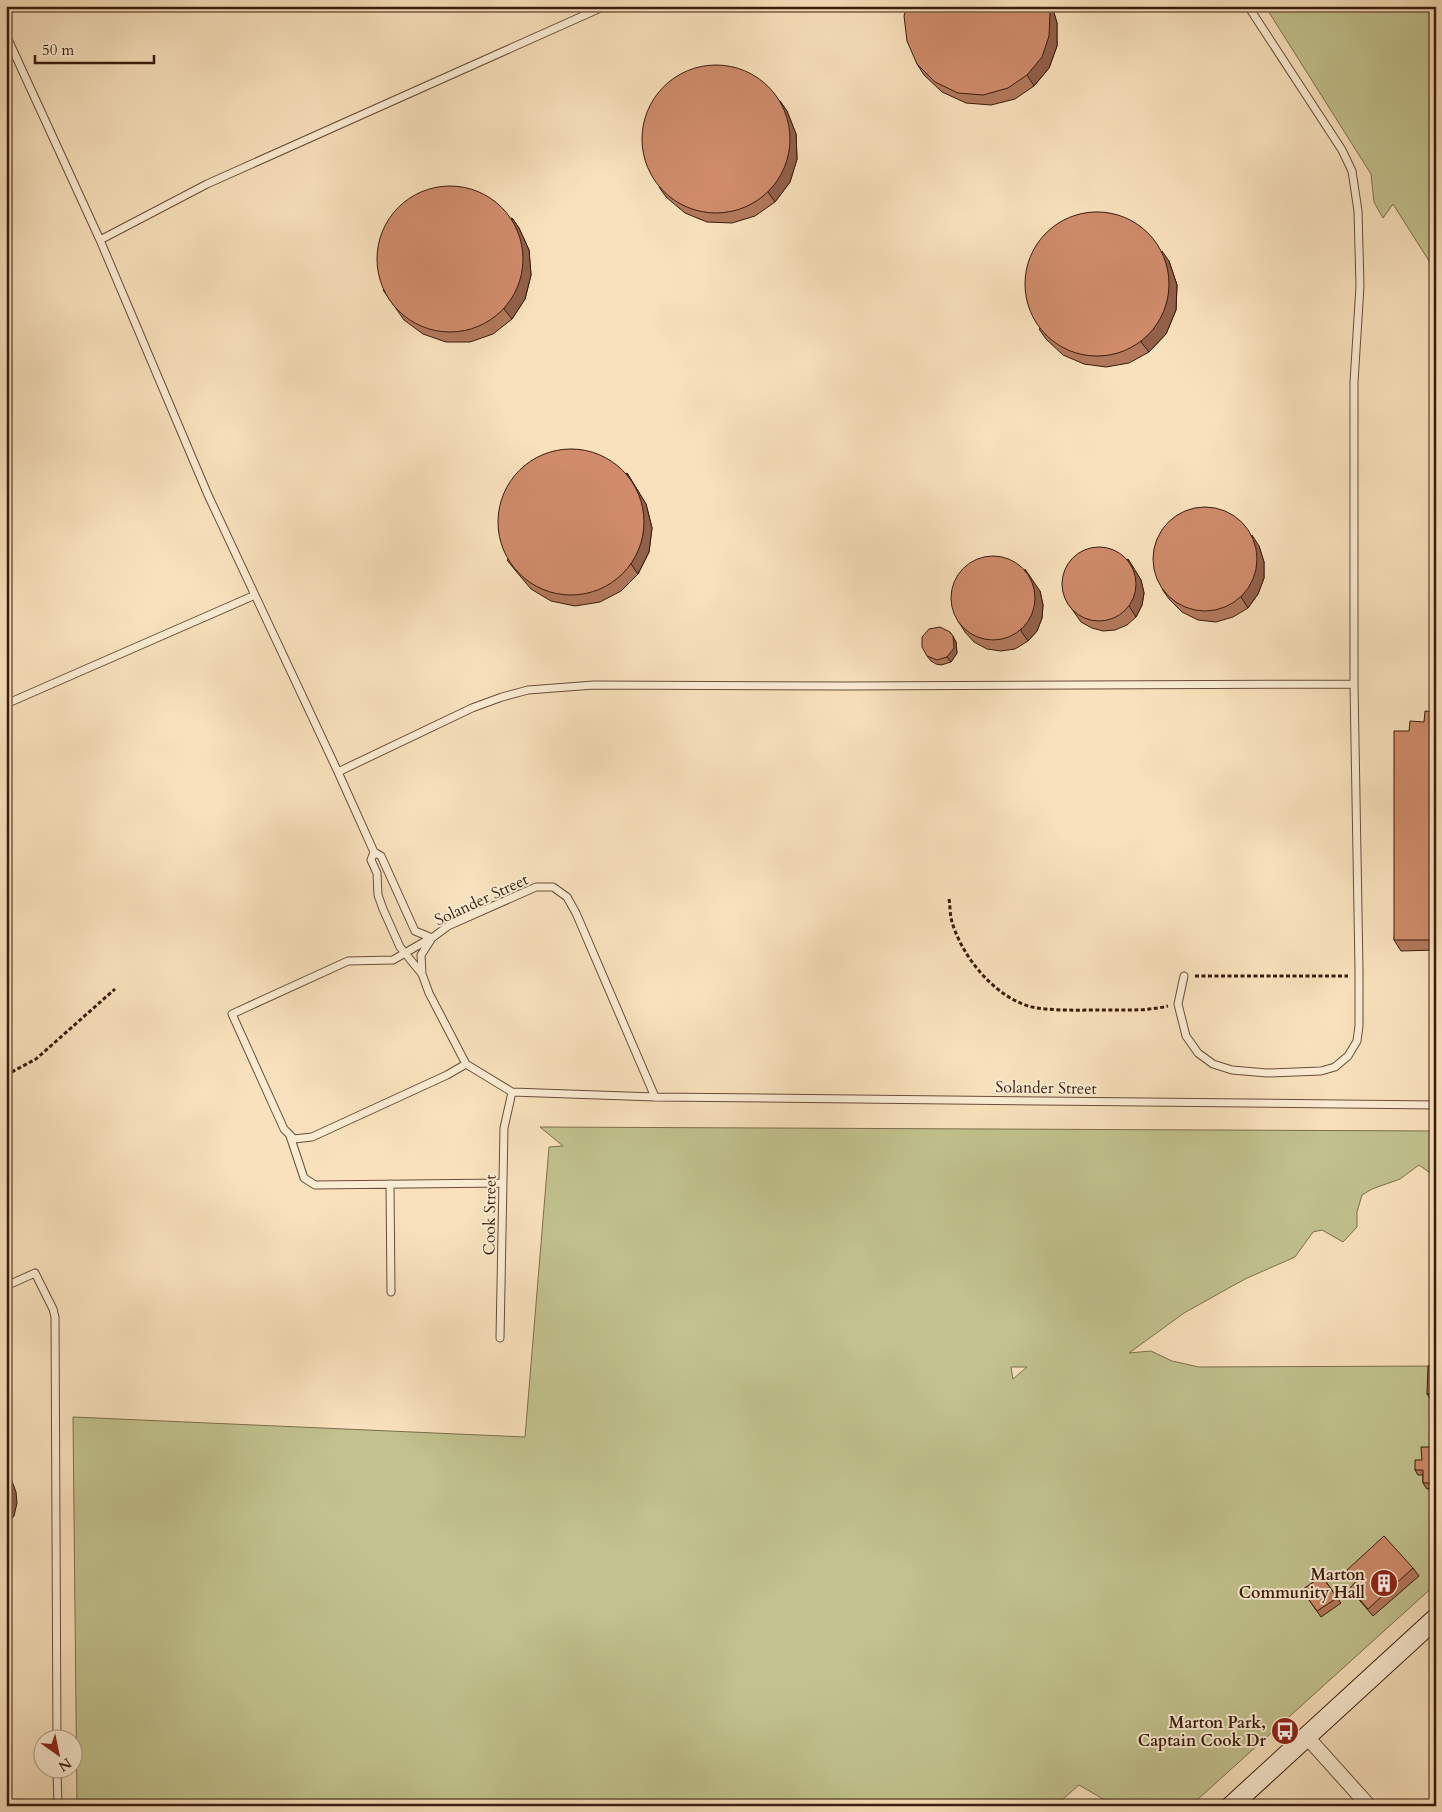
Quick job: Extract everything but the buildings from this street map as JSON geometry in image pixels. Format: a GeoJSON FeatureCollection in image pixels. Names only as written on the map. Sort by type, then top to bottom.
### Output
{"type":"FeatureCollection","features":[{"type":"Feature","properties":{"kind":"main road"},"geometry":{"type":"LineString","coordinates":[[1231,1806],[1436,1618]]}},
{"type":"Feature","properties":{"kind":"street"},"geometry":{"type":"LineString","coordinates":[[1306,1737],[1369,1806]]}},
{"type":"Feature","properties":{"kind":"lane"},"geometry":{"type":"LineString","coordinates":[[100,240],[207,184],[606,6]]}},
{"type":"Feature","properties":{"kind":"lane"},"geometry":{"type":"LineString","coordinates":[[1184,976],[1178,1004],[1186,1036],[1198,1053],[1213,1064],[1232,1070],[1267,1073],[1320,1071],[1335,1067],[1348,1056],[1357,1040],[1359,1026],[1359,969],[1354,684],[1354,382],[1360,286],[1358,211],[1352,171],[1337,140],[1248,6]]}},
{"type":"Feature","properties":{"kind":"lane"},"geometry":{"type":"LineString","coordinates":[[6,34],[100,240],[208,495],[374,852],[381,856],[416,931],[432,938]]}},
{"type":"Feature","properties":{"kind":"lane"},"geometry":{"type":"LineString","coordinates":[[6,704],[255,595]]}},
{"type":"Feature","properties":{"kind":"lane"},"geometry":{"type":"LineString","coordinates":[[338,772],[472,708],[528,690],[562,687],[594,685],[1354,684]]}},
{"type":"Feature","properties":{"kind":"lane"},"geometry":{"type":"LineString","coordinates":[[374,852],[371,860],[377,873],[378,895],[400,947],[422,974]]}},
{"type":"Feature","properties":{"kind":"lane","name":"Solander Street"},"geometry":{"type":"LineString","coordinates":[[655,1097],[576,913],[567,897],[554,887],[536,887],[448,926],[432,938],[421,956],[422,974],[429,993],[466,1064],[512,1092],[655,1097],[1436,1105]]}},
{"type":"Feature","properties":{"kind":"lane"},"geometry":{"type":"LineString","coordinates":[[432,938],[393,960],[348,961],[232,1014],[284,1129],[294,1140],[312,1137],[448,1075],[466,1064]]}},
{"type":"Feature","properties":{"kind":"lane","name":"Cook Street"},"geometry":{"type":"LineString","coordinates":[[500,1338],[504,1128],[512,1092]]}},
{"type":"Feature","properties":{"kind":"lane"},"geometry":{"type":"LineString","coordinates":[[289,1134],[304,1178],[315,1185],[503,1183]]}},
{"type":"Feature","properties":{"kind":"lane"},"geometry":{"type":"LineString","coordinates":[[390,1184],[391,1292]]}},
{"type":"Feature","properties":{"kind":"lane"},"geometry":{"type":"LineString","coordinates":[[6,1286],[36,1273],[56,1318],[57,1730]]}},
{"type":"Feature","properties":{"kind":"lane"},"geometry":{"type":"LineString","coordinates":[[57,1780],[58,1806]]}},
{"type":"Feature","properties":{"kind":"path"},"geometry":{"type":"LineString","coordinates":[[949,899],[951,918],[972,962],[1003,994],[1017,1002],[1037,1008],[1079,1010],[1155,1009],[1178,1004]]}},
{"type":"Feature","properties":{"kind":"path"},"geometry":{"type":"LineString","coordinates":[[1184,976],[1351,976],[1359,969]]}},
{"type":"Feature","properties":{"kind":"path"},"geometry":{"type":"LineString","coordinates":[[6,1075],[36,1059],[115,989]]}},
{"type":"Feature","properties":{"kind":"green space"},"geometry":{"type":"Polygon","coordinates":[[[1265,6],[1436,6],[1436,272],[1393,204],[1383,218],[1374,202],[1371,174],[1265,6]]]}},
{"type":"Feature","properties":{"kind":"green space"},"geometry":{"type":"Polygon","coordinates":[[[540,1127],[1436,1131],[1436,1177],[1419,1165],[1400,1179],[1372,1189],[1362,1195],[1357,1212],[1357,1227],[1343,1242],[1322,1230],[1313,1232],[1295,1257],[1245,1279],[1184,1313],[1129,1353],[1151,1351],[1172,1361],[1199,1367],[1436,1366],[1436,1584],[1197,1800],[1115,1806],[1079,1785],[1055,1806],[77,1806],[77,1780],[82,1780],[82,1730],[76,1730],[73,1417],[525,1437],[549,1147],[563,1146],[540,1127]],[[1011,1367],[1013,1379],[1027,1367],[1011,1367]]]}},
{"type":"Feature","properties":{"kind":"place","name":"Marton Community Hall"},"geometry":{"type":"Point","coordinates":[1384,1583]}},
{"type":"Feature","properties":{"kind":"place","name":"Marton Park, Captain Cook Dr"},"geometry":{"type":"Point","coordinates":[1285,1731]}}]}
